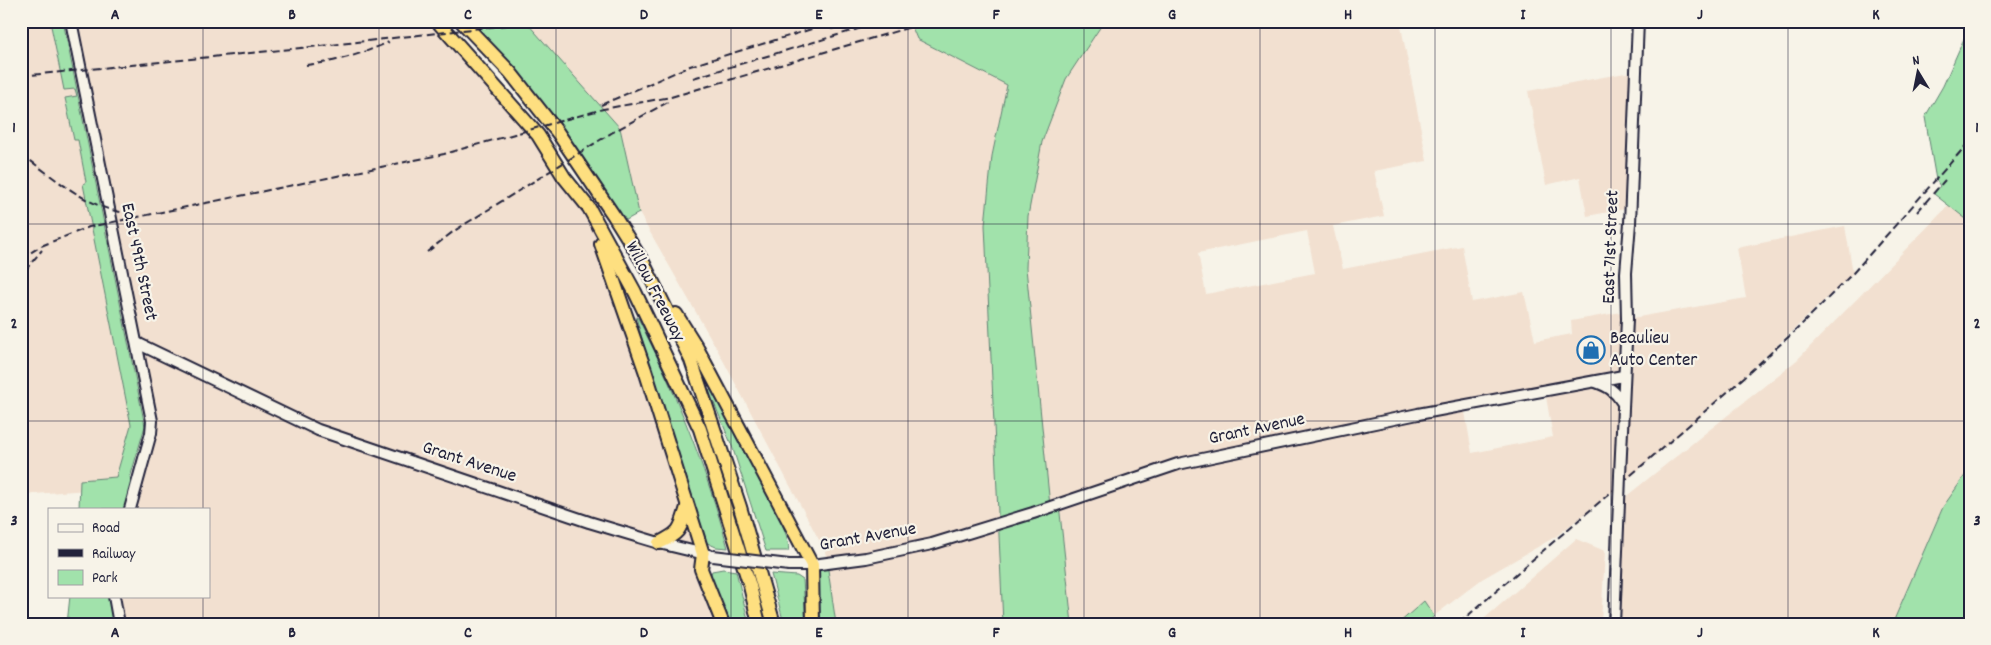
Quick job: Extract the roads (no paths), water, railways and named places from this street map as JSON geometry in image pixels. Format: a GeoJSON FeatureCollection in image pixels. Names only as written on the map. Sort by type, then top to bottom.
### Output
{"type":"FeatureCollection","features":[{"type":"Feature","properties":{"kind":"highway","name":"Willow Freeway"},"geometry":{"type":"LineString","coordinates":[[437,21],[538,135],[564,177],[589,208],[635,292],[700,429],[750,586],[759,624]]}},
{"type":"Feature","properties":{"kind":"highway","name":"Willow Freeway"},"geometry":{"type":"LineString","coordinates":[[461,21],[510,72],[558,133],[644,264],[691,360],[740,507],[774,624]]}},
{"type":"Feature","properties":{"kind":"highway"},"geometry":{"type":"LineString","coordinates":[[589,208],[645,370],[687,507],[708,555],[701,569],[723,624]]}},
{"type":"Feature","properties":{"kind":"highway"},"geometry":{"type":"LineString","coordinates":[[644,264],[696,346],[812,565],[813,624]]}},
{"type":"Feature","properties":{"kind":"highway"},"geometry":{"type":"LineString","coordinates":[[659,543],[673,536],[681,528],[687,507]]}},
{"type":"Feature","properties":{"kind":"street","name":"East 49th Street"},"geometry":{"type":"LineString","coordinates":[[71,21],[152,422],[151,433],[130,508]]}},
{"type":"Feature","properties":{"kind":"street","name":"East 71st Street"},"geometry":{"type":"LineString","coordinates":[[1614,624],[1638,21]]}},
{"type":"Feature","properties":{"kind":"street","name":"Grant Avenue"},"geometry":{"type":"LineString","coordinates":[[137,342],[318,430],[581,519],[659,543],[708,555],[789,565],[812,565],[867,558],[937,543],[1178,464],[1418,414],[1623,376]]}},
{"type":"Feature","properties":{"kind":"street"},"geometry":{"type":"LineString","coordinates":[[1594,381],[1608,386],[1622,402]]}},
{"type":"Feature","properties":{"kind":"street"},"geometry":{"type":"LineString","coordinates":[[114,598],[119,624]]}},
{"type":"Feature","properties":{"kind":"railway"},"geometry":{"type":"LineString","coordinates":[[21,76],[331,45],[543,21]]}},
{"type":"Feature","properties":{"kind":"railway"},"geometry":{"type":"LineString","coordinates":[[601,105],[690,66],[838,21]]}},
{"type":"Feature","properties":{"kind":"railway"},"geometry":{"type":"LineString","coordinates":[[831,29],[858,21]]}},
{"type":"Feature","properties":{"kind":"railway"},"geometry":{"type":"LineString","coordinates":[[693,78],[885,21]]}},
{"type":"Feature","properties":{"kind":"railway"},"geometry":{"type":"LineString","coordinates":[[21,259],[41,246],[89,227],[444,154],[603,109],[671,97],[931,21]]}},
{"type":"Feature","properties":{"kind":"railway"},"geometry":{"type":"LineString","coordinates":[[306,65],[349,57],[389,42]]}},
{"type":"Feature","properties":{"kind":"railway"},"geometry":{"type":"LineString","coordinates":[[427,252],[454,231],[613,132],[668,102]]}},
{"type":"Feature","properties":{"kind":"railway"},"geometry":{"type":"LineString","coordinates":[[1458,624],[1732,388],[1795,331],[1853,273],[1970,141]]}},
{"type":"Feature","properties":{"kind":"railway"},"geometry":{"type":"LineString","coordinates":[[21,154],[60,183],[89,201],[119,212],[134,213]]}},
{"type":"Feature","properties":{"kind":"railway"},"geometry":{"type":"LineString","coordinates":[[1917,212],[1945,180]]}},
{"type":"Feature","properties":{"kind":"railway"},"geometry":{"type":"LineString","coordinates":[[21,283],[27,268],[42,250]]}},
{"type":"Feature","properties":{"kind":"place","name":"Beaulieu Auto Center"},"geometry":{"type":"Point","coordinates":[1591,350]}}]}
